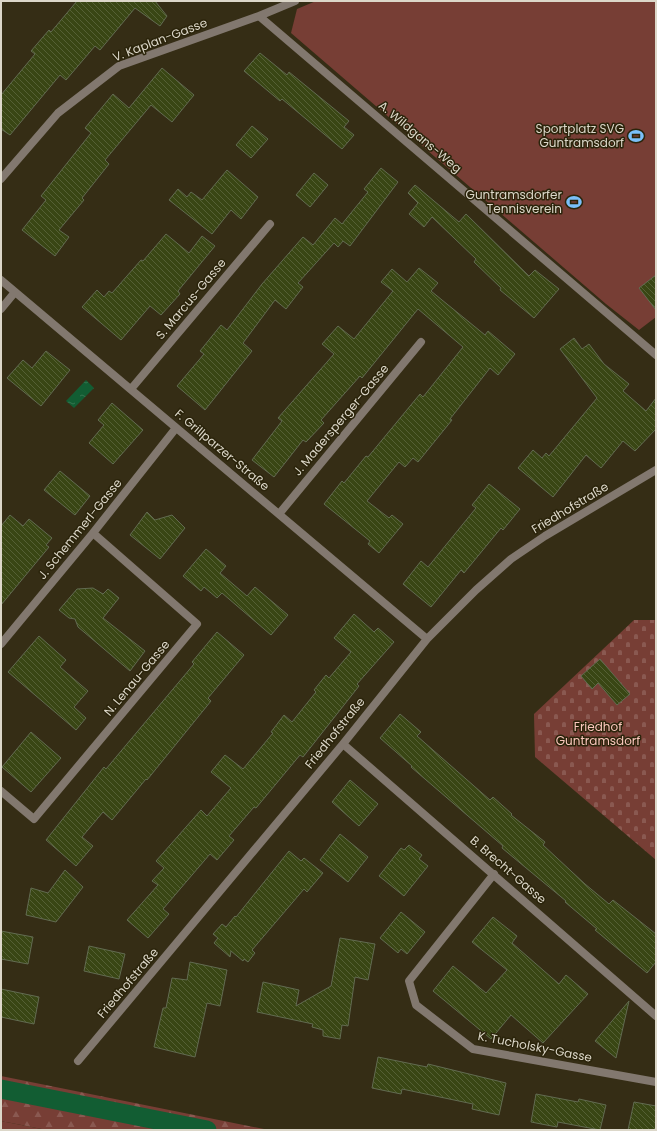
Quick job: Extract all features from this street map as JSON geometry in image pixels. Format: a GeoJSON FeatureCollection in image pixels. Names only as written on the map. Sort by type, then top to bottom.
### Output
{"type":"FeatureCollection","features":[{"type":"Feature","properties":{"kind":"street","name":"V. Kaplan-Gasse"},"geometry":{"type":"LineString","coordinates":[[1,179],[58,113],[119,66],[259,16],[295,1]]}},
{"type":"Feature","properties":{"kind":"street","name":"A. Wildgans-Weg"},"geometry":{"type":"LineString","coordinates":[[259,16],[656,355]]}},
{"type":"Feature","properties":{"kind":"street","name":"S. Marcus-Gasse"},"geometry":{"type":"LineString","coordinates":[[131,389],[270,224]]}},
{"type":"Feature","properties":{"kind":"street","name":"F. Grillparzer-Straße"},"geometry":{"type":"LineString","coordinates":[[1,280],[427,639]]}},
{"type":"Feature","properties":{"kind":"street"},"geometry":{"type":"LineString","coordinates":[[1,309],[15,292]]}},
{"type":"Feature","properties":{"kind":"street","name":"J. Madersperger-Gasse"},"geometry":{"type":"LineString","coordinates":[[279,514],[421,342]]}},
{"type":"Feature","properties":{"kind":"street","name":"J. Schemmerl-Gasse"},"geometry":{"type":"LineString","coordinates":[[1,644],[94,533],[176,428]]}},
{"type":"Feature","properties":{"kind":"street","name":"Friedhofstraße"},"geometry":{"type":"LineString","coordinates":[[78,1061],[343,744],[427,639],[476,590],[511,559],[545,536],[656,470]]}},
{"type":"Feature","properties":{"kind":"street","name":"N. Lenau-Gasse"},"geometry":{"type":"LineString","coordinates":[[1,791],[34,819],[197,624],[94,533]]}},
{"type":"Feature","properties":{"kind":"street","name":"B. Brecht-Gasse"},"geometry":{"type":"LineString","coordinates":[[343,744],[656,1016]]}},
{"type":"Feature","properties":{"kind":"street","name":"K. Tucholsky-Gasse"},"geometry":{"type":"LineString","coordinates":[[494,874],[409,981],[416,1005],[473,1049],[656,1082]]}},
{"type":"Feature","properties":{"kind":"green space"},"geometry":{"type":"Polygon","coordinates":[[[316,1],[656,1],[656,317],[639,330],[606,304],[291,33],[297,9],[316,1]]]}},
{"type":"Feature","properties":{"kind":"green space","name":"Friedhof Guntramsdorf"},"geometry":{"type":"Polygon","coordinates":[[[634,620],[656,620],[656,860],[535,757],[534,714],[634,620]]]}},
{"type":"Feature","properties":{"kind":"green space"},"geometry":{"type":"Polygon","coordinates":[[[1,1076],[269,1130],[47,1130],[1,1121],[1,1076]]]}},
{"type":"Feature","properties":{"kind":"green space"},"geometry":{"type":"Polygon","coordinates":[[[1,1121],[47,1130],[1,1130],[1,1121]]]}},
{"type":"Feature","properties":{"kind":"water"},"geometry":{"type":"Polygon","coordinates":[[[86,380],[94,388],[74,408],[66,401],[86,380]]]}},
{"type":"Feature","properties":{"kind":"building"},"geometry":{"type":"Polygon","coordinates":[[[77,1],[155,1],[167,16],[160,26],[135,8],[100,50],[95,46],[66,80],[60,75],[10,135],[1,129],[1,95],[35,54],[31,51],[49,30],[51,32],[77,1]]]}},
{"type":"Feature","properties":{"kind":"building"},"geometry":{"type":"Polygon","coordinates":[[[260,53],[287,75],[289,72],[349,121],[344,127],[354,135],[342,149],[282,99],[280,101],[244,71],[260,53]]]}},
{"type":"Feature","properties":{"kind":"building"},"geometry":{"type":"Polygon","coordinates":[[[162,68],[194,95],[172,122],[151,105],[105,160],[109,164],[82,198],[84,200],[59,230],[69,237],[55,256],[22,230],[46,200],[41,196],[91,133],[85,128],[113,94],[129,108],[162,68]]]}},
{"type":"Feature","properties":{"kind":"building"},"geometry":{"type":"Polygon","coordinates":[[[252,126],[268,139],[251,158],[236,145],[252,126]]]}},
{"type":"Feature","properties":{"kind":"building"},"geometry":{"type":"Polygon","coordinates":[[[381,168],[398,182],[350,246],[343,241],[338,247],[334,243],[298,283],[303,287],[286,309],[275,300],[243,343],[252,351],[205,410],[177,386],[204,354],[200,351],[221,325],[227,330],[262,284],[303,237],[313,245],[335,218],[342,224],[368,192],[364,189],[381,168]]]}},
{"type":"Feature","properties":{"kind":"building"},"geometry":{"type":"Polygon","coordinates":[[[227,170],[258,197],[241,219],[231,210],[212,234],[169,200],[178,189],[187,197],[191,192],[202,200],[227,170]]]}},
{"type":"Feature","properties":{"kind":"building"},"geometry":{"type":"Polygon","coordinates":[[[314,173],[328,185],[310,207],[296,195],[314,173]]]}},
{"type":"Feature","properties":{"kind":"building"},"geometry":{"type":"Polygon","coordinates":[[[415,185],[459,222],[466,214],[529,276],[535,270],[559,289],[534,318],[500,290],[501,288],[474,262],[476,259],[432,217],[424,227],[409,214],[418,203],[408,193],[415,185]]]}},
{"type":"Feature","properties":{"kind":"building"},"geometry":{"type":"Polygon","coordinates":[[[166,234],[189,253],[202,236],[215,246],[178,291],[180,294],[161,315],[150,306],[121,340],[82,307],[97,290],[104,297],[109,291],[112,293],[141,260],[143,261],[166,234]]]}},
{"type":"Feature","properties":{"kind":"building"},"geometry":{"type":"Polygon","coordinates":[[[419,268],[438,283],[431,291],[485,335],[488,331],[515,354],[498,375],[490,368],[450,419],[452,420],[418,462],[413,458],[405,467],[399,462],[367,501],[389,518],[392,515],[403,524],[379,553],[368,544],[370,541],[324,504],[342,481],[344,483],[366,456],[368,457],[420,394],[423,397],[463,347],[418,309],[362,378],[360,376],[321,420],[324,423],[306,442],[303,440],[274,477],[252,460],[282,421],[278,418],[334,354],[322,344],[338,326],[354,339],[393,291],[381,282],[392,269],[407,282],[419,268]]]}},
{"type":"Feature","properties":{"kind":"building"},"geometry":{"type":"Polygon","coordinates":[[[656,275],[656,310],[639,288],[656,275]]]}},
{"type":"Feature","properties":{"kind":"building"},"geometry":{"type":"Polygon","coordinates":[[[574,338],[582,349],[589,344],[604,364],[629,384],[623,391],[646,411],[656,398],[656,429],[635,451],[623,441],[601,468],[586,455],[553,497],[518,468],[533,450],[542,458],[546,453],[549,456],[597,398],[560,349],[574,338]]]}},
{"type":"Feature","properties":{"kind":"building"},"geometry":{"type":"Polygon","coordinates":[[[46,351],[70,370],[41,406],[7,378],[23,360],[32,368],[46,351]]]}},
{"type":"Feature","properties":{"kind":"building"},"geometry":{"type":"Polygon","coordinates":[[[112,403],[143,430],[113,464],[89,443],[104,425],[98,420],[112,403]]]}},
{"type":"Feature","properties":{"kind":"building"},"geometry":{"type":"Polygon","coordinates":[[[60,471],[90,496],[75,515],[44,490],[60,471]]]}},
{"type":"Feature","properties":{"kind":"building"},"geometry":{"type":"Polygon","coordinates":[[[489,484],[520,509],[503,530],[501,528],[464,573],[461,570],[431,607],[403,584],[421,561],[428,567],[476,508],[472,505],[489,484]]]}},
{"type":"Feature","properties":{"kind":"building"},"geometry":{"type":"Polygon","coordinates":[[[147,512],[155,520],[172,515],[185,528],[160,559],[130,535],[147,512]]]}},
{"type":"Feature","properties":{"kind":"building"},"geometry":{"type":"Polygon","coordinates":[[[10,515],[23,526],[29,519],[52,538],[46,545],[49,547],[1,605],[1,526],[10,515]]]}},
{"type":"Feature","properties":{"kind":"building"},"geometry":{"type":"Polygon","coordinates":[[[206,549],[226,566],[220,573],[247,596],[255,587],[288,615],[271,635],[222,593],[217,598],[204,587],[201,591],[183,576],[206,549]]]}},
{"type":"Feature","properties":{"kind":"building"},"geometry":{"type":"Polygon","coordinates":[[[93,588],[103,594],[108,589],[119,598],[103,618],[145,651],[130,671],[78,627],[75,619],[69,618],[59,610],[77,589],[93,588]]]}},
{"type":"Feature","properties":{"kind":"building"},"geometry":{"type":"Polygon","coordinates":[[[354,614],[374,632],[378,628],[394,642],[357,684],[359,686],[303,757],[300,755],[256,808],[254,807],[229,836],[234,840],[217,860],[210,854],[163,909],[169,914],[148,938],[127,920],[158,885],[152,881],[164,868],[156,861],[201,810],[207,816],[231,788],[211,772],[225,755],[243,769],[273,733],[271,732],[284,715],[292,722],[316,692],[314,690],[326,675],[329,678],[351,652],[334,638],[354,614]]]}},
{"type":"Feature","properties":{"kind":"building"},"geometry":{"type":"Polygon","coordinates":[[[217,632],[244,655],[208,698],[211,701],[147,780],[146,779],[112,820],[103,812],[82,837],[93,846],[76,866],[46,840],[104,767],[106,769],[194,664],[192,662],[217,632]]]}},
{"type":"Feature","properties":{"kind":"building"},"geometry":{"type":"Polygon","coordinates":[[[39,636],[66,660],[60,667],[88,691],[74,707],[86,718],[76,730],[8,672],[39,636]]]}},
{"type":"Feature","properties":{"kind":"building"},"geometry":{"type":"Polygon","coordinates":[[[600,659],[630,694],[617,705],[598,683],[592,689],[581,676],[600,659]]]}},
{"type":"Feature","properties":{"kind":"building"},"geometry":{"type":"Polygon","coordinates":[[[400,714],[421,732],[417,736],[490,800],[493,797],[512,814],[511,815],[545,842],[543,845],[585,884],[609,904],[613,900],[656,934],[656,962],[647,973],[595,930],[597,929],[565,902],[566,901],[502,848],[503,846],[411,767],[412,766],[380,738],[400,714]]]}},
{"type":"Feature","properties":{"kind":"building"},"geometry":{"type":"Polygon","coordinates":[[[31,732],[61,758],[31,792],[2,767],[31,732]]]}},
{"type":"Feature","properties":{"kind":"building"},"geometry":{"type":"Polygon","coordinates":[[[350,780],[378,804],[359,826],[332,802],[350,780]]]}},
{"type":"Feature","properties":{"kind":"building"},"geometry":{"type":"Polygon","coordinates":[[[340,834],[368,857],[348,882],[320,860],[340,834]]]}},
{"type":"Feature","properties":{"kind":"building"},"geometry":{"type":"Polygon","coordinates":[[[409,845],[422,855],[419,859],[428,866],[404,896],[379,876],[401,848],[404,850],[409,845]]]}},
{"type":"Feature","properties":{"kind":"building"},"geometry":{"type":"Polygon","coordinates":[[[289,851],[301,861],[304,858],[323,873],[307,892],[304,889],[252,950],[255,953],[248,962],[244,959],[243,961],[231,951],[230,957],[214,943],[218,938],[213,934],[222,924],[226,927],[235,916],[236,917],[289,851]]]}},
{"type":"Feature","properties":{"kind":"building"},"geometry":{"type":"Polygon","coordinates":[[[65,870],[83,887],[56,922],[26,915],[31,888],[48,893],[65,870]]]}},
{"type":"Feature","properties":{"kind":"building"},"geometry":{"type":"Polygon","coordinates":[[[401,912],[425,932],[407,954],[401,949],[398,953],[380,938],[401,912]]]}},
{"type":"Feature","properties":{"kind":"building"},"geometry":{"type":"Polygon","coordinates":[[[493,917],[517,936],[512,943],[559,984],[566,975],[588,994],[543,1043],[511,1015],[491,1039],[433,991],[453,966],[486,993],[507,970],[472,942],[493,917]]]}},
{"type":"Feature","properties":{"kind":"building"},"geometry":{"type":"Polygon","coordinates":[[[1,931],[33,937],[28,964],[1,959],[1,931]]]}},
{"type":"Feature","properties":{"kind":"building"},"geometry":{"type":"Polygon","coordinates":[[[340,938],[375,944],[368,980],[355,977],[348,1026],[342,1025],[340,1039],[323,1036],[323,1030],[312,1027],[313,1024],[257,1012],[263,982],[299,990],[296,1006],[331,986],[340,938]]]}},
{"type":"Feature","properties":{"kind":"building"},"geometry":{"type":"Polygon","coordinates":[[[89,946],[125,954],[119,979],[84,971],[89,946]]]}},
{"type":"Feature","properties":{"kind":"building"},"geometry":{"type":"Polygon","coordinates":[[[190,962],[227,970],[220,1006],[207,1003],[195,1057],[154,1047],[163,1008],[166,1008],[172,978],[187,980],[190,962]]]}},
{"type":"Feature","properties":{"kind":"building"},"geometry":{"type":"Polygon","coordinates":[[[1,989],[39,997],[34,1024],[1,1017],[1,989]]]}},
{"type":"Feature","properties":{"kind":"building"},"geometry":{"type":"Polygon","coordinates":[[[629,1001],[616,1058],[595,1041],[629,1001]]]}},
{"type":"Feature","properties":{"kind":"building"},"geometry":{"type":"Polygon","coordinates":[[[378,1057],[427,1067],[428,1064],[506,1083],[499,1115],[472,1109],[473,1104],[402,1089],[401,1094],[372,1088],[378,1057]]]}},
{"type":"Feature","properties":{"kind":"building"},"geometry":{"type":"Polygon","coordinates":[[[536,1094],[578,1102],[579,1099],[606,1105],[600,1130],[558,1122],[557,1127],[531,1122],[536,1094]]]}},
{"type":"Feature","properties":{"kind":"building"},"geometry":{"type":"Polygon","coordinates":[[[634,1102],[656,1106],[656,1130],[628,1130],[634,1102]]]}},
{"type":"Feature","properties":{"kind":"waterway"},"geometry":{"type":"LineString","coordinates":[[1,1089],[207,1130]]}},
{"type":"Feature","properties":{"kind":"place","name":"Sportplatz SVG Guntramsdorf"},"geometry":{"type":"Point","coordinates":[636,136]}},
{"type":"Feature","properties":{"kind":"place","name":"Guntramsdorfer Tennisverein"},"geometry":{"type":"Point","coordinates":[574,202]}}]}
